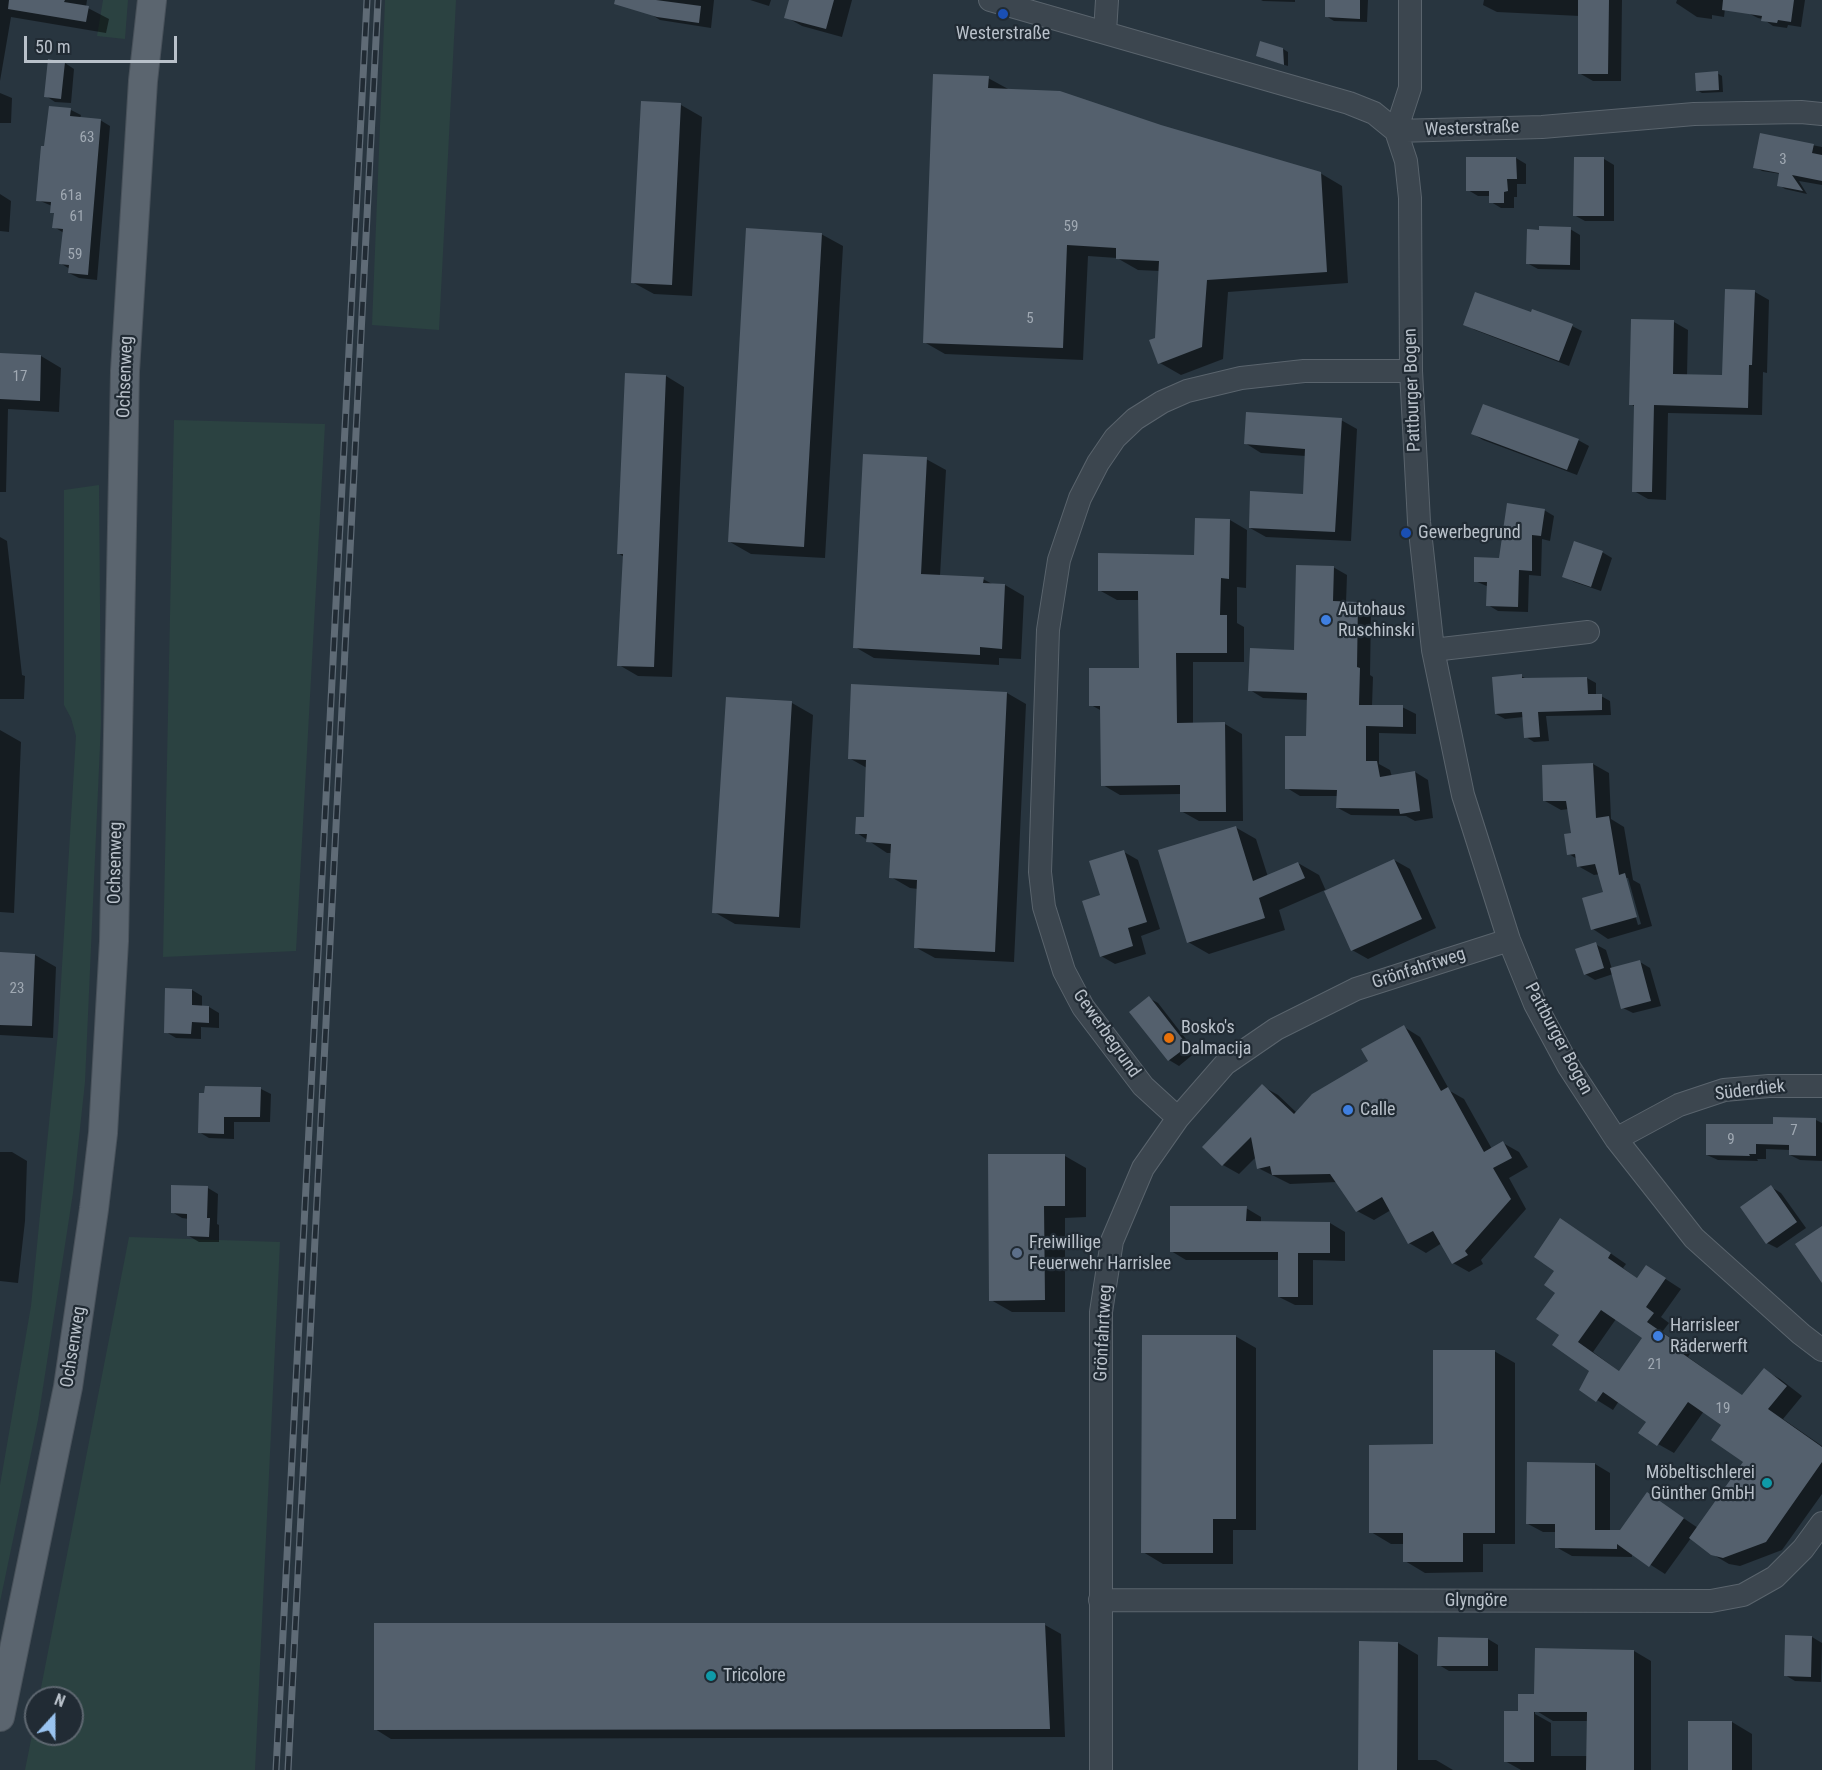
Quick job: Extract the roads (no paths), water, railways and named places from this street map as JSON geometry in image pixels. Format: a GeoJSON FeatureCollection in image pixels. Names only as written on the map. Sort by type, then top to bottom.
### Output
{"type":"FeatureCollection","features":[{"type":"Feature","properties":{"kind":"main road","name":"Ochsenweg"},"geometry":{"type":"LineString","coordinates":[[0,1717],[68,1387],[103,1133],[114,941],[125,371],[143,81],[152,0]]}},
{"type":"Feature","properties":{"kind":"street"},"geometry":{"type":"LineString","coordinates":[[990,0],[1349,103],[1374,113],[1396,131],[1410,88],[1410,0]]}},
{"type":"Feature","properties":{"kind":"street"},"geometry":{"type":"LineString","coordinates":[[1105,32],[1107,0]]}},
{"type":"Feature","properties":{"kind":"street","name":"Westerstraße"},"geometry":{"type":"LineString","coordinates":[[1396,131],[1542,127],[1694,114],[1801,112],[1822,114]]}},
{"type":"Feature","properties":{"kind":"street","name":"Pattburger Bogen"},"geometry":{"type":"LineString","coordinates":[[1396,131],[1406,161],[1410,198],[1410,371],[1419,522],[1434,650],[1463,795],[1509,940],[1535,1004],[1569,1067],[1616,1139],[1694,1238],[1822,1350]]}},
{"type":"Feature","properties":{"kind":"street","name":"Gewerbegrund"},"geometry":{"type":"LineString","coordinates":[[1178,1118],[1143,1086],[1083,1007],[1064,970],[1044,907],[1040,872],[1048,630],[1059,560],[1080,498],[1098,463],[1135,419],[1162,402],[1187,391],[1240,378],[1304,371],[1410,371]]}},
{"type":"Feature","properties":{"kind":"street"},"geometry":{"type":"LineString","coordinates":[[1434,650],[1588,632]]}},
{"type":"Feature","properties":{"kind":"street","name":"Grönfahrtweg"},"geometry":{"type":"LineString","coordinates":[[1101,1770],[1101,1312],[1112,1241],[1143,1168],[1178,1118],[1225,1064],[1276,1029],[1356,989],[1509,940]]}},
{"type":"Feature","properties":{"kind":"street","name":"Süderdiek"},"geometry":{"type":"LineString","coordinates":[[1616,1139],[1679,1105],[1724,1090],[1769,1086],[1822,1086]]}},
{"type":"Feature","properties":{"kind":"street","name":"Glyngöre"},"geometry":{"type":"LineString","coordinates":[[1100,1600],[1711,1601],[1743,1595],[1775,1577],[1803,1549],[1822,1523]]}},
{"type":"Feature","properties":{"kind":"railway"},"geometry":{"type":"LineString","coordinates":[[276,1770],[367,0]]}},
{"type":"Feature","properties":{"kind":"railway"},"geometry":{"type":"LineString","coordinates":[[288,1770],[378,0]]}},
{"type":"Feature","properties":{"kind":"place","name":"Westerstraße"},"geometry":{"type":"Point","coordinates":[1003,14]}},
{"type":"Feature","properties":{"kind":"place","name":"Gewerbegrund"},"geometry":{"type":"Point","coordinates":[1406,533]}},
{"type":"Feature","properties":{"kind":"place","name":"Autohaus Ruschinski"},"geometry":{"type":"Point","coordinates":[1326,620]}},
{"type":"Feature","properties":{"kind":"place","name":"Bosko's Dalmacija"},"geometry":{"type":"Point","coordinates":[1169,1038]}},
{"type":"Feature","properties":{"kind":"place","name":"Calle"},"geometry":{"type":"Point","coordinates":[1348,1110]}},
{"type":"Feature","properties":{"kind":"place","name":"Freiwillige Feuerwehr Harrislee"},"geometry":{"type":"Point","coordinates":[1017,1253]}},
{"type":"Feature","properties":{"kind":"place","name":"Harrisleer Räderwerft"},"geometry":{"type":"Point","coordinates":[1658,1336]}},
{"type":"Feature","properties":{"kind":"place","name":"Möbeltischlerei Günther GmbH"},"geometry":{"type":"Point","coordinates":[1767,1483]}},
{"type":"Feature","properties":{"kind":"place","name":"Tricolore"},"geometry":{"type":"Point","coordinates":[711,1676]}}]}
